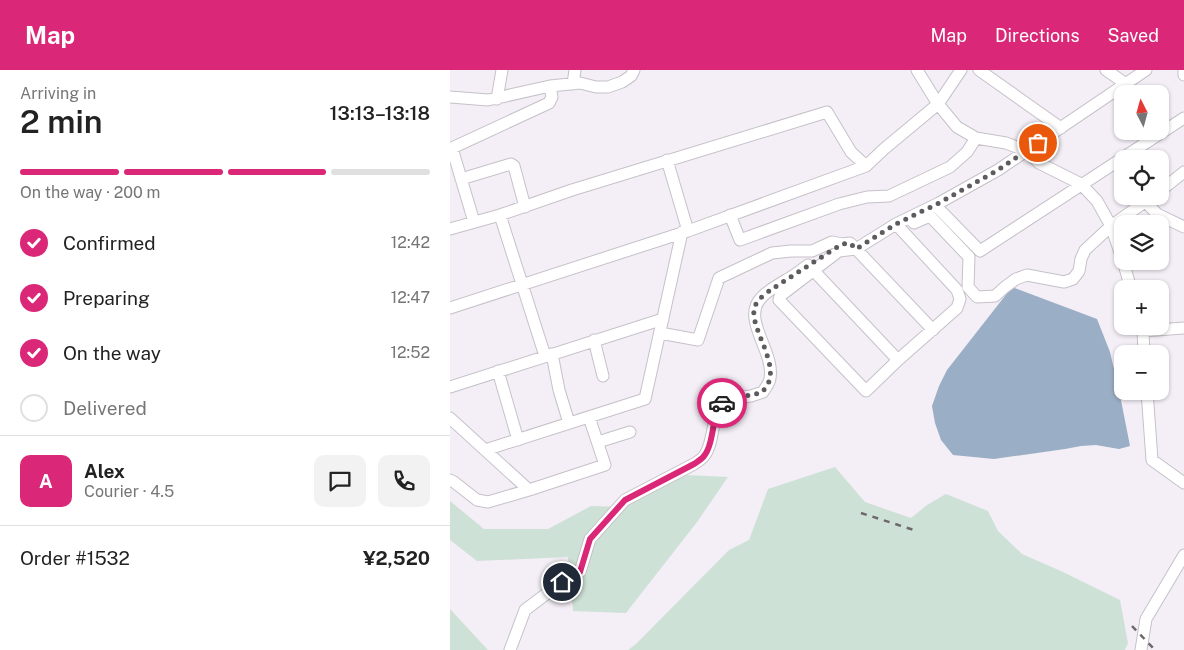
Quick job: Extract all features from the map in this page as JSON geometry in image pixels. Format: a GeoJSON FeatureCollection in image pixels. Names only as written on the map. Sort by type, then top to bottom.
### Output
{"type":"FeatureCollection","features":[{"type":"Feature","properties":{"kind":"street"},"geometry":{"type":"LineString","coordinates":[[498,98],[502,70]]}},
{"type":"Feature","properties":{"kind":"street"},"geometry":{"type":"LineString","coordinates":[[573,84],[575,70]]}},
{"type":"Feature","properties":{"kind":"street"},"geometry":{"type":"LineString","coordinates":[[450,97],[488,100],[550,86],[580,83],[596,87],[608,87],[622,82],[631,76],[634,70]]}},
{"type":"Feature","properties":{"kind":"street"},"geometry":{"type":"LineString","coordinates":[[917,70],[938,104],[957,127],[976,138],[1006,143],[1027,151],[1039,162],[1081,184],[1098,202],[1114,234]]}},
{"type":"Feature","properties":{"kind":"street"},"geometry":{"type":"LineString","coordinates":[[450,308],[730,216],[866,166],[889,144],[938,104],[961,70]]}},
{"type":"Feature","properties":{"kind":"street"},"geometry":{"type":"LineString","coordinates":[[979,70],[1061,128]]}},
{"type":"Feature","properties":{"kind":"street"},"geometry":{"type":"LineString","coordinates":[[1106,70],[1126,84]]}},
{"type":"Feature","properties":{"kind":"street"},"geometry":{"type":"LineString","coordinates":[[898,226],[956,290],[960,299],[957,308],[866,391],[778,300],[780,296],[839,252],[856,249],[998,170],[1146,70]]}},
{"type":"Feature","properties":{"kind":"street"},"geometry":{"type":"LineString","coordinates":[[1184,70],[1184,75]]}},
{"type":"Feature","properties":{"kind":"street"},"geometry":{"type":"LineString","coordinates":[[474,222],[452,148],[548,103],[552,98],[550,86]]}},
{"type":"Feature","properties":{"kind":"street"},"geometry":{"type":"LineString","coordinates":[[450,229],[826,112],[851,152],[866,166]]}},
{"type":"Feature","properties":{"kind":"street"},"geometry":{"type":"LineString","coordinates":[[934,205],[980,251],[1184,118]]}},
{"type":"Feature","properties":{"kind":"street"},"geometry":{"type":"LineString","coordinates":[[730,216],[740,240],[839,204],[867,197],[889,196],[950,167],[967,152],[976,138]]}},
{"type":"Feature","properties":{"kind":"street"},"geometry":{"type":"LineString","coordinates":[[485,450],[645,399],[685,231],[667,160]]}},
{"type":"Feature","properties":{"kind":"street"},"geometry":{"type":"LineString","coordinates":[[461,179],[511,164],[514,166],[525,207]]}},
{"type":"Feature","properties":{"kind":"street"},"geometry":{"type":"LineString","coordinates":[[1169,184],[1184,172]]}},
{"type":"Feature","properties":{"kind":"street"},"geometry":{"type":"LineString","coordinates":[[898,226],[930,216],[969,257],[968,287],[977,297],[995,296],[1016,279],[1027,276],[1064,282],[1073,279],[1080,271],[1081,260],[1085,250],[1111,226],[1141,205]]}},
{"type":"Feature","properties":{"kind":"street"},"geometry":{"type":"LineString","coordinates":[[1153,205],[1157,214],[1184,227]]}},
{"type":"Feature","properties":{"kind":"street"},"geometry":{"type":"LineString","coordinates":[[500,215],[522,285],[549,355],[568,423]]}},
{"type":"Feature","properties":{"kind":"street"},"geometry":{"type":"LineString","coordinates":[[660,333],[698,340],[719,278],[772,253],[812,250],[832,242],[850,243],[933,330]]}},
{"type":"Feature","properties":{"kind":"street"},"geometry":{"type":"LineString","coordinates":[[510,650],[526,610],[562,582],[580,572],[590,539],[625,500],[704,457],[710,442],[718,405],[733,398],[751,396],[763,392],[770,379],[770,360],[754,316],[755,306],[772,289],[842,244]]}},
{"type":"Feature","properties":{"kind":"street"},"geometry":{"type":"LineString","coordinates":[[813,270],[898,360]]}},
{"type":"Feature","properties":{"kind":"street"},"geometry":{"type":"LineString","coordinates":[[450,387],[663,319]]}},
{"type":"Feature","properties":{"kind":"street"},"geometry":{"type":"LineString","coordinates":[[1169,328],[1184,328]]}},
{"type":"Feature","properties":{"kind":"street"},"geometry":{"type":"LineString","coordinates":[[594,340],[603,376]]}},
{"type":"Feature","properties":{"kind":"street"},"geometry":{"type":"LineString","coordinates":[[498,371],[518,440]]}},
{"type":"Feature","properties":{"kind":"street"},"geometry":{"type":"LineString","coordinates":[[1148,400],[1152,460],[1184,483]]}},
{"type":"Feature","properties":{"kind":"street"},"geometry":{"type":"LineString","coordinates":[[450,480],[477,500],[488,502],[605,465],[589,417]]}},
{"type":"Feature","properties":{"kind":"street"},"geometry":{"type":"LineString","coordinates":[[450,418],[529,490]]}},
{"type":"Feature","properties":{"kind":"street"},"geometry":{"type":"LineString","coordinates":[[598,442],[630,432]]}},
{"type":"Feature","properties":{"kind":"street"},"geometry":{"type":"LineString","coordinates":[[1141,650],[1146,619],[1184,555]]}},
{"type":"Feature","properties":{"kind":"green space"},"geometry":{"type":"Polygon","coordinates":[[[835,467],[865,502],[911,518],[927,505],[946,494],[988,511],[998,531],[1022,554],[1120,600],[1128,643],[1125,650],[628,650],[729,550],[749,540],[768,489],[835,467]]]}},
{"type":"Feature","properties":{"kind":"green space"},"geometry":{"type":"Polygon","coordinates":[[[664,474],[728,477],[697,522],[626,613],[573,611],[568,557],[477,561],[450,540],[450,501],[484,529],[548,529],[591,506],[626,507],[664,474]]]}},
{"type":"Feature","properties":{"kind":"green space"},"geometry":{"type":"Polygon","coordinates":[[[450,609],[488,650],[450,650],[450,609]]]}},
{"type":"Feature","properties":{"kind":"water"},"geometry":{"type":"Polygon","coordinates":[[[1012,287],[1097,319],[1110,352],[1114,369],[1114,400],[1121,400],[1130,446],[1119,449],[1096,445],[1081,446],[994,459],[953,455],[941,440],[932,406],[947,370],[1012,287]]]}},
{"type":"Feature","properties":{"kind":"railway"},"geometry":{"type":"LineString","coordinates":[[861,513],[917,531]]}},
{"type":"Feature","properties":{"kind":"railway"},"geometry":{"type":"LineString","coordinates":[[1132,626],[1155,650]]}},
{"type":"Feature","properties":{"kind":"way so far"},"geometry":{"type":"LineString","coordinates":[[722,403],[733,398],[751,396],[763,392],[770,379],[770,360],[754,316],[755,306],[761,298],[842,244],[850,243],[856,249],[896,224],[939,203],[998,170],[1038,143]]}},
{"type":"Feature","properties":{"kind":"route"},"geometry":{"type":"LineString","coordinates":[[562,582],[580,572],[590,539],[625,500],[704,457],[710,442],[718,405],[722,403]]}}]}
